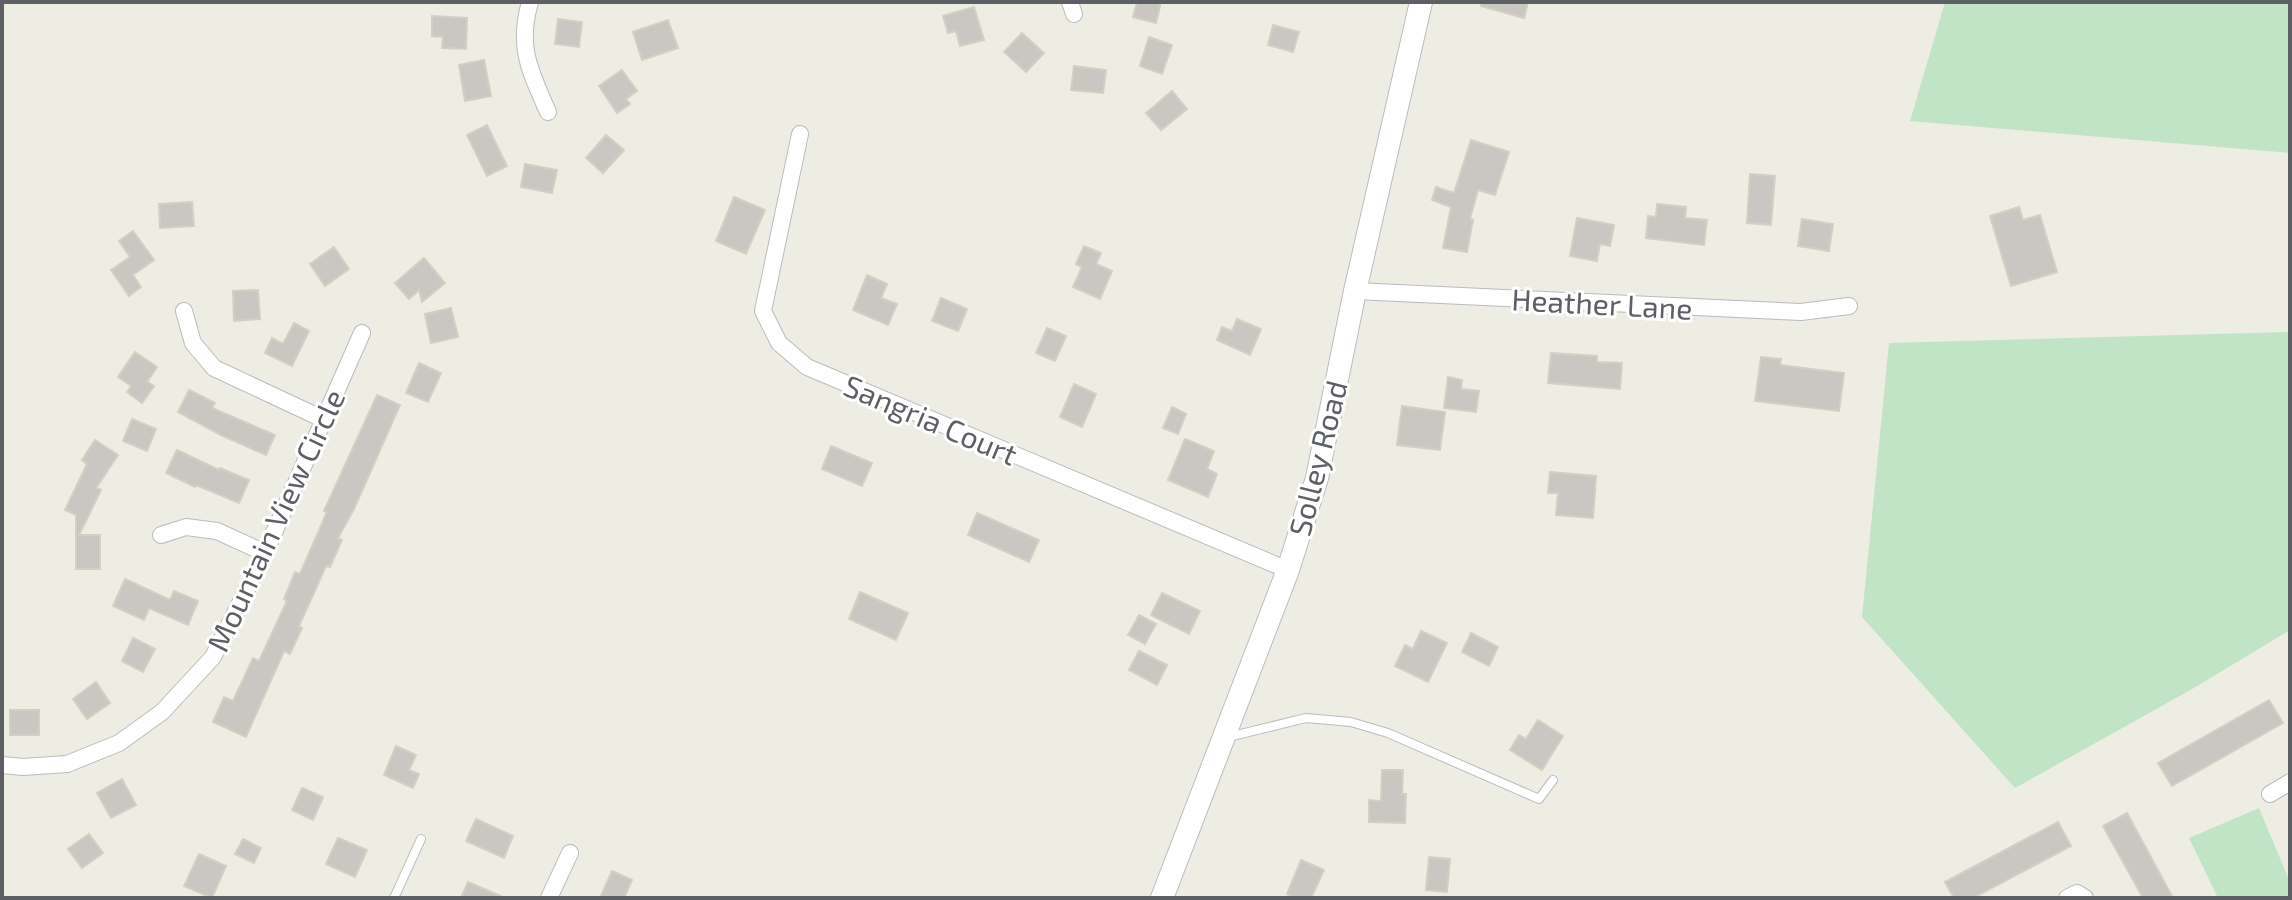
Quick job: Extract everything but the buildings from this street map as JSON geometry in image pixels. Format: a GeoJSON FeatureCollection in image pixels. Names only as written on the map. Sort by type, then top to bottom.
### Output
{"type":"FeatureCollection","features":[{"type":"Feature","properties":{"kind":"main road","name":"Solley Road"},"geometry":{"type":"LineString","coordinates":[[1162,898],[1288,570],[1317,478],[1355,291],[1421,2]]}},
{"type":"Feature","properties":{"kind":"street"},"geometry":{"type":"LineString","coordinates":[[530,2],[525,20],[527,63],[548,112]]}},
{"type":"Feature","properties":{"kind":"street","name":"Sangria Court"},"geometry":{"type":"LineString","coordinates":[[800,134],[763,311],[779,343],[807,367],[1288,570]]}},
{"type":"Feature","properties":{"kind":"street","name":"Heather Lane"},"geometry":{"type":"LineString","coordinates":[[1355,291],[1801,312],[1849,306]]}},
{"type":"Feature","properties":{"kind":"street"},"geometry":{"type":"LineString","coordinates":[[184,311],[193,343],[214,368],[323,419]]}},
{"type":"Feature","properties":{"kind":"street","name":"Mountain View Circle"},"geometry":{"type":"LineString","coordinates":[[2,765],[67,764],[119,743],[162,712],[213,657],[265,553],[362,333]]}},
{"type":"Feature","properties":{"kind":"street"},"geometry":{"type":"LineString","coordinates":[[161,535],[186,527],[217,531],[265,553]]}},
{"type":"Feature","properties":{"kind":"street"},"geometry":{"type":"LineString","coordinates":[[2270,794],[2290,782]]}},
{"type":"Feature","properties":{"kind":"street"},"geometry":{"type":"LineString","coordinates":[[549,898],[570,853]]}},
{"type":"Feature","properties":{"kind":"street"},"geometry":{"type":"LineString","coordinates":[[2067,898],[2077,893],[2085,898]]}},
{"type":"Feature","properties":{"kind":"lane"},"geometry":{"type":"LineString","coordinates":[[1223,738],[1306,718],[1336,719],[1388,733],[1539,799],[1553,780]]}},
{"type":"Feature","properties":{"kind":"lane"},"geometry":{"type":"LineString","coordinates":[[394,898],[421,839]]}},
{"type":"Feature","properties":{"kind":"green space"},"geometry":{"type":"Polygon","coordinates":[[[1945,2],[2290,2],[2290,153],[1910,121],[1945,2]]]}},
{"type":"Feature","properties":{"kind":"green space"},"geometry":{"type":"Polygon","coordinates":[[[2290,332],[2290,630],[2194,688],[2015,788],[1862,617],[1889,343],[2290,332]]]}},
{"type":"Feature","properties":{"kind":"green space"},"geometry":{"type":"Polygon","coordinates":[[[2259,808],[2290,882],[2290,898],[2218,898],[2189,838],[2259,808]]]}}]}
